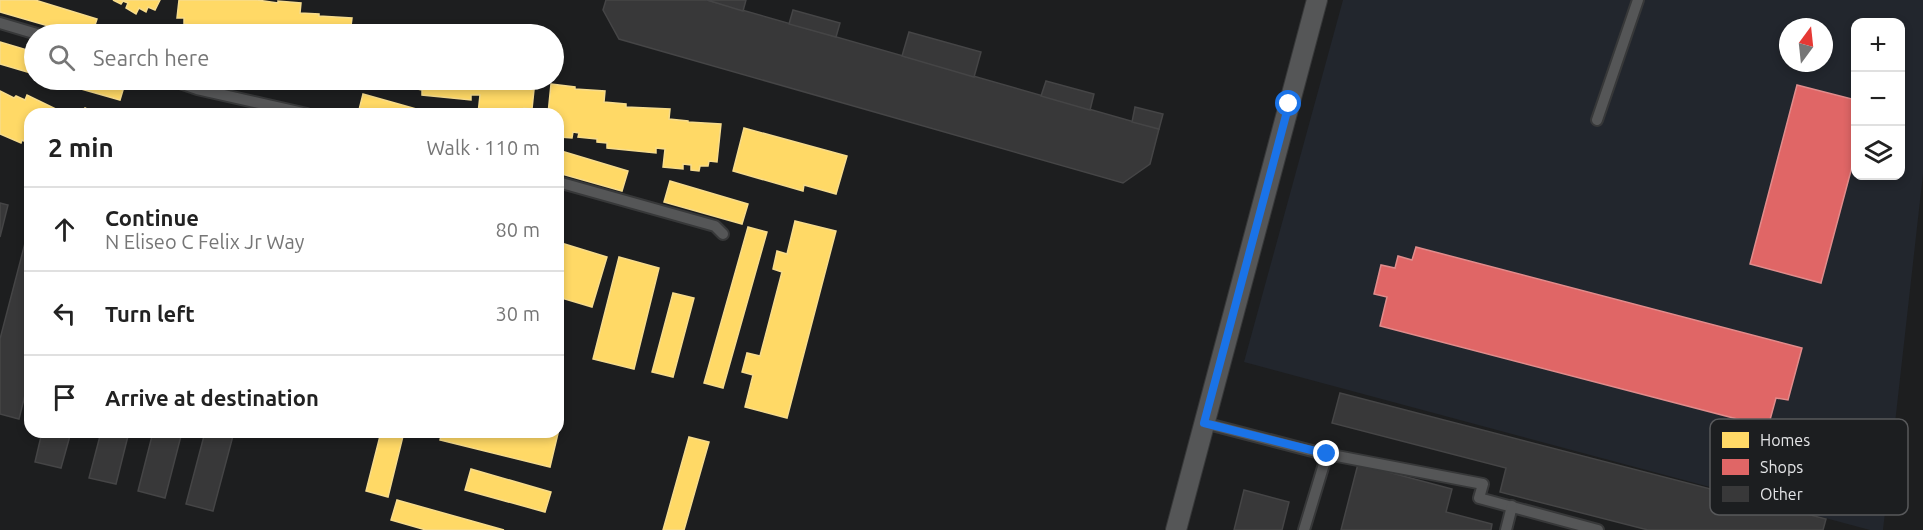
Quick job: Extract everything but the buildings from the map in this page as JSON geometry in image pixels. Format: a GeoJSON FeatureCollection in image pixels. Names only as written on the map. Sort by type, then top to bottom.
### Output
{"type":"FeatureCollection","features":[{"type":"Feature","properties":{"kind":"street"},"geometry":{"type":"LineString","coordinates":[[1176,530],[1317,0]]}},
{"type":"Feature","properties":{"kind":"lane"},"geometry":{"type":"LineString","coordinates":[[1597,120],[1638,0]]}},
{"type":"Feature","properties":{"kind":"lane"},"geometry":{"type":"LineString","coordinates":[[0,23],[24,30]]}},
{"type":"Feature","properties":{"kind":"lane"},"geometry":{"type":"LineString","coordinates":[[201,90],[281,108]]}},
{"type":"Feature","properties":{"kind":"lane"},"geometry":{"type":"LineString","coordinates":[[564,184],[716,226],[723,234]]}},
{"type":"Feature","properties":{"kind":"lane"},"geometry":{"type":"LineString","coordinates":[[1204,423],[1327,454],[1483,484],[1479,498],[1583,528],[1598,530]]}},
{"type":"Feature","properties":{"kind":"lane"},"geometry":{"type":"LineString","coordinates":[[1304,530],[1327,454]]}},
{"type":"Feature","properties":{"kind":"lane"},"geometry":{"type":"LineString","coordinates":[[1506,530],[1512,506]]}},
{"type":"Feature","properties":{"kind":"shaded area"},"geometry":{"type":"Polygon","coordinates":[[[1343,0],[1923,0],[1923,174],[1895,419],[1710,419],[1710,487],[1244,362],[1343,0]]]}},
{"type":"Feature","properties":{"kind":"shaded area"},"geometry":{"type":"Polygon","coordinates":[[[1814,515],[1885,515],[1883,530],[1870,530],[1814,515]]]}},
{"type":"Feature","properties":{"kind":"route"},"geometry":{"type":"LineString","coordinates":[[1289,104],[1204,423],[1327,454]]}}]}
